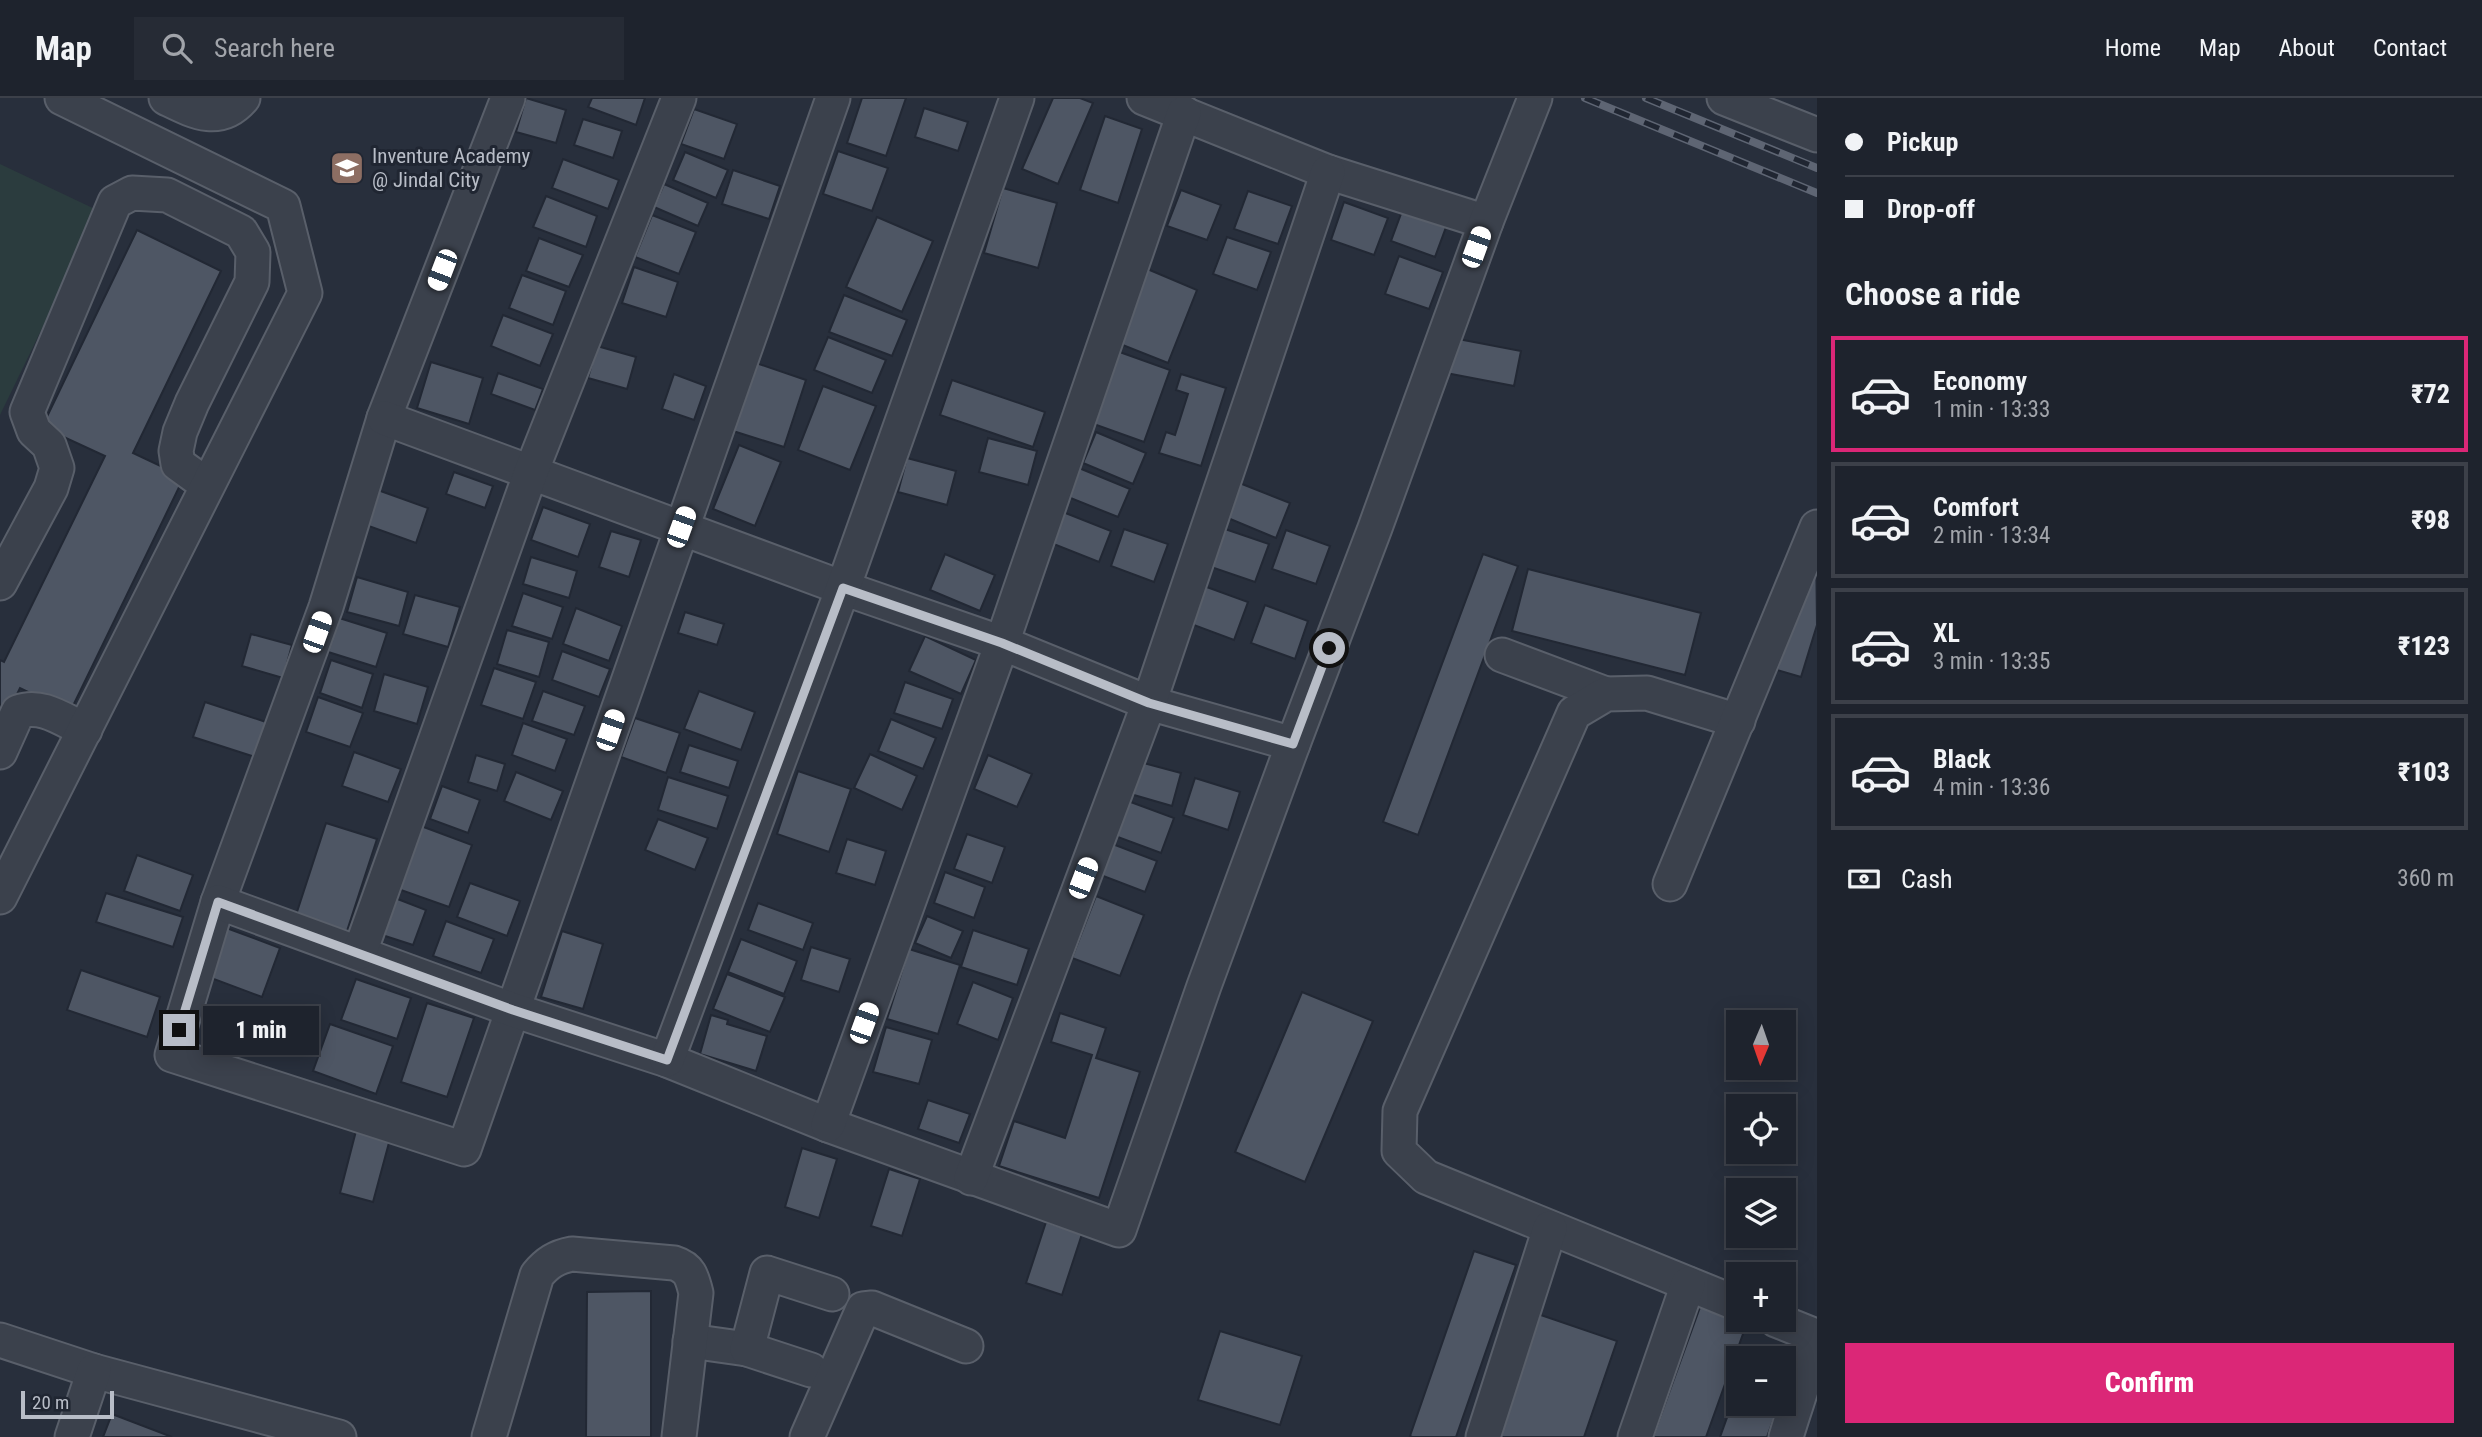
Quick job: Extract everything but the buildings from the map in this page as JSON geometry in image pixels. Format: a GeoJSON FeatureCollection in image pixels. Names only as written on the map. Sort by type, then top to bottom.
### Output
{"type":"FeatureCollection","features":[{"type":"Feature","properties":{"kind":"street"},"geometry":{"type":"LineString","coordinates":[[0,897],[305,293],[283,206],[62,98]]}},
{"type":"Feature","properties":{"kind":"street"},"geometry":{"type":"LineString","coordinates":[[166,98],[201,115],[234,109],[243,98]]}},
{"type":"Feature","properties":{"kind":"street"},"geometry":{"type":"LineString","coordinates":[[508,98],[384,418],[326,607],[218,902],[172,1055],[464,1149],[833,98]]}},
{"type":"Feature","properties":{"kind":"street"},"geometry":{"type":"LineString","coordinates":[[360,952],[531,472],[679,98]]}},
{"type":"Feature","properties":{"kind":"street"},"geometry":{"type":"LineString","coordinates":[[667,1060],[843,588],[1017,98]]}},
{"type":"Feature","properties":{"kind":"street"},"geometry":{"type":"LineString","coordinates":[[1144,98],[1328,172],[1486,222]]}},
{"type":"Feature","properties":{"kind":"street"},"geometry":{"type":"LineString","coordinates":[[218,902],[513,1010],[667,1060],[828,1125],[1119,1230],[1293,744],[1486,222],[1535,98]]}},
{"type":"Feature","properties":{"kind":"street"},"geometry":{"type":"LineString","coordinates":[[1724,98],[1817,135]]}},
{"type":"Feature","properties":{"kind":"street"},"geometry":{"type":"LineString","coordinates":[[828,1125],[1002,643],[1184,113]]}},
{"type":"Feature","properties":{"kind":"street"},"geometry":{"type":"LineString","coordinates":[[971,1178],[1149,703],[1328,172]]}},
{"type":"Feature","properties":{"kind":"street"},"geometry":{"type":"LineString","coordinates":[[0,583],[51,488],[57,468],[49,445],[34,431],[27,412],[115,202],[132,193],[167,195],[241,232],[253,252],[252,282],[192,403],[180,432],[176,451],[178,464],[206,485]]}},
{"type":"Feature","properties":{"kind":"street"},"geometry":{"type":"LineString","coordinates":[[384,418],[843,588],[1002,643],[1149,703],[1293,744]]}},
{"type":"Feature","properties":{"kind":"street"},"geometry":{"type":"LineString","coordinates":[[1670,884],[1817,527]]}},
{"type":"Feature","properties":{"kind":"street"},"geometry":{"type":"LineString","coordinates":[[1502,654],[1606,694],[1647,693],[1738,721]]}},
{"type":"Feature","properties":{"kind":"street"},"geometry":{"type":"LineString","coordinates":[[1606,694],[1574,713],[1401,1111],[1399,1151],[1426,1177],[1726,1299]]}},
{"type":"Feature","properties":{"kind":"street"},"geometry":{"type":"LineString","coordinates":[[0,752],[18,712],[29,708],[43,710],[85,730]]}},
{"type":"Feature","properties":{"kind":"street"},"geometry":{"type":"LineString","coordinates":[[1483,1437],[1550,1228]]}},
{"type":"Feature","properties":{"kind":"street"},"geometry":{"type":"LineString","coordinates":[[489,1437],[537,1275],[559,1256],[572,1254],[674,1262],[685,1266],[693,1279],[696,1293],[678,1437]]}},
{"type":"Feature","properties":{"kind":"street"},"geometry":{"type":"LineString","coordinates":[[747,1349],[767,1273],[832,1294]]}},
{"type":"Feature","properties":{"kind":"street"},"geometry":{"type":"LineString","coordinates":[[1635,1437],[1688,1284]]}},
{"type":"Feature","properties":{"kind":"street"},"geometry":{"type":"LineString","coordinates":[[807,1437],[863,1309],[872,1308],[966,1346]]}},
{"type":"Feature","properties":{"kind":"street"},"geometry":{"type":"LineString","coordinates":[[1786,1437],[1799,1391],[1814,1365],[1816,1336],[1796,1328]]}},
{"type":"Feature","properties":{"kind":"street"},"geometry":{"type":"LineString","coordinates":[[0,1340],[94,1371],[339,1437]]}},
{"type":"Feature","properties":{"kind":"street"},"geometry":{"type":"LineString","coordinates":[[690,1340],[747,1349],[811,1370]]}},
{"type":"Feature","properties":{"kind":"street"},"geometry":{"type":"LineString","coordinates":[[72,1437],[94,1371]]}},
{"type":"Feature","properties":{"kind":"shaded area"},"geometry":{"type":"Polygon","coordinates":[[[0,164],[99,211],[0,415],[0,164]]]}},
{"type":"Feature","properties":{"kind":"railway"},"geometry":{"type":"LineString","coordinates":[[1585,98],[1817,193]]}},
{"type":"Feature","properties":{"kind":"railway"},"geometry":{"type":"LineString","coordinates":[[1646,98],[1817,168]]}},
{"type":"Feature","properties":{"kind":"place","name":"Inventure Academy @ Jindal City"},"geometry":{"type":"Point","coordinates":[347,168]}},
{"type":"Feature","properties":{"kind":"route"},"geometry":{"type":"LineString","coordinates":[[179,1030],[218,902],[513,1010],[667,1060],[843,588],[1002,643],[1149,703],[1293,744],[1329,648]]}}]}
